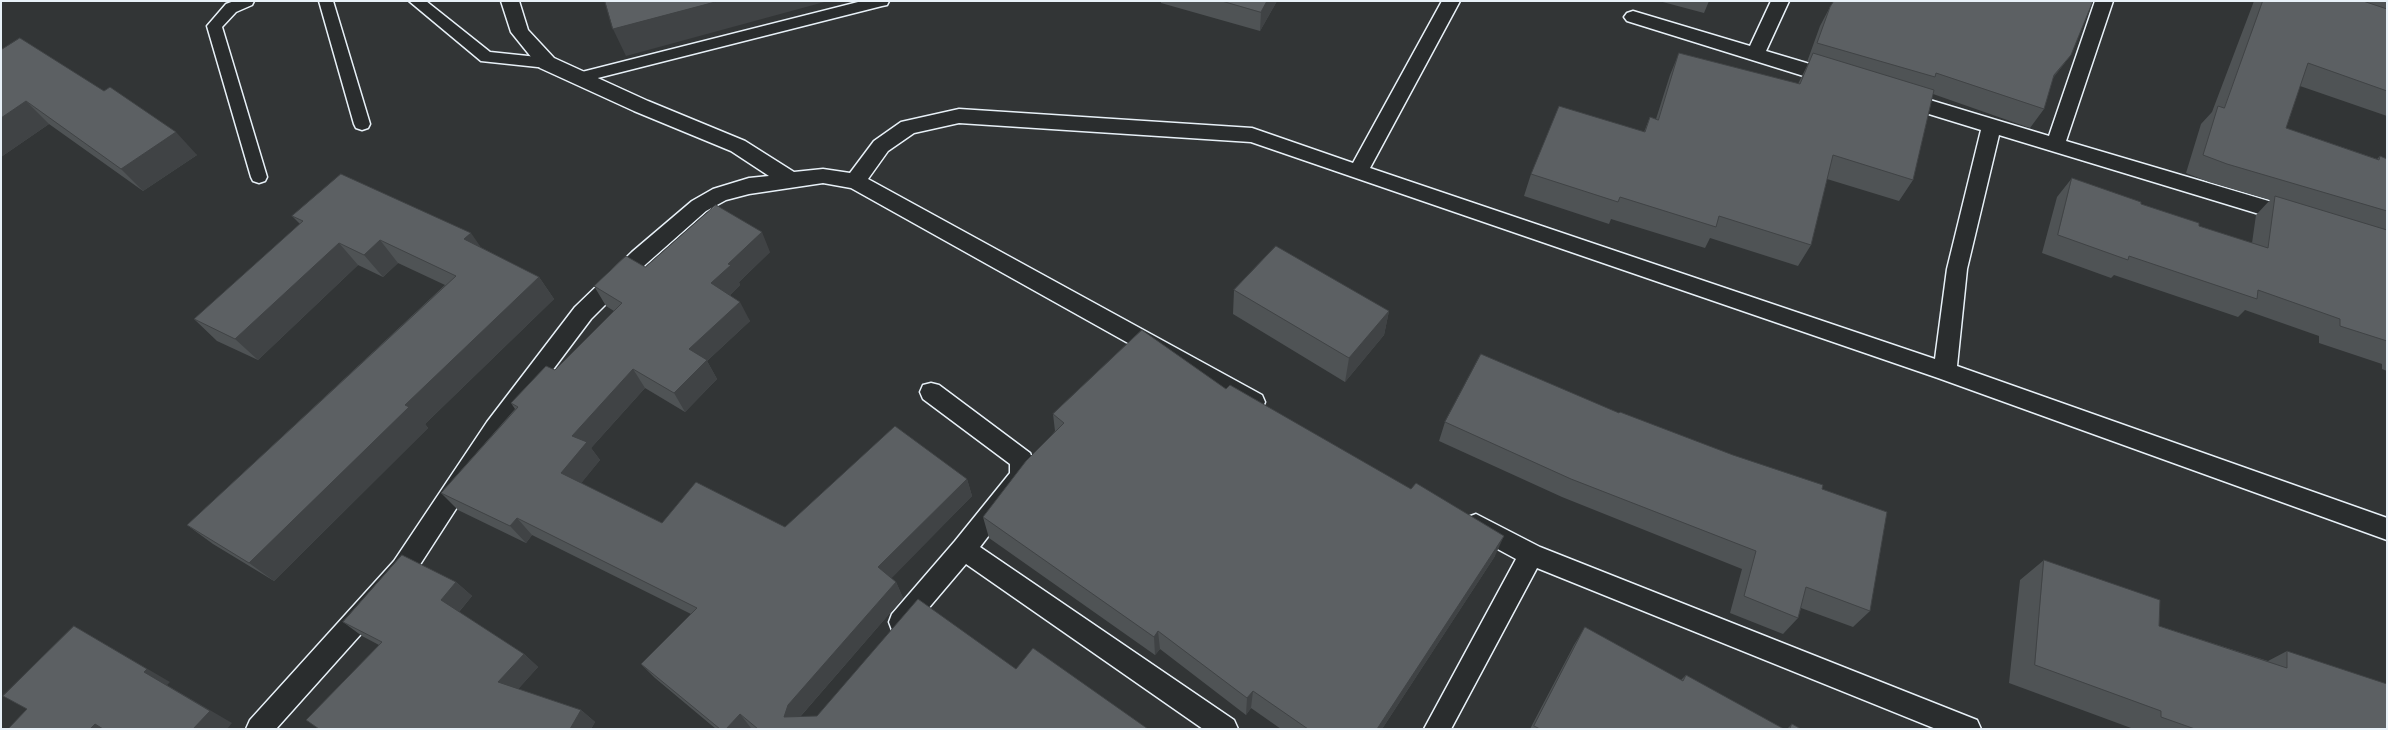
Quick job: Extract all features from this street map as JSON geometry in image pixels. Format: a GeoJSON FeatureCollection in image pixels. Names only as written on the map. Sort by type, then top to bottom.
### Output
{"type":"FeatureCollection","features":[{"type":"Feature","properties":{"kind":"street"},"geometry":{"type":"LineString","coordinates":[[510,1],[520,32],[547,63],[578,78],[738,146],[791,180]]}},
{"type":"Feature","properties":{"kind":"street"},"geometry":{"type":"LineString","coordinates":[[1358,172],[1451,1]]}},
{"type":"Feature","properties":{"kind":"street"},"geometry":{"type":"LineString","coordinates":[[1755,54],[1780,1]]}},
{"type":"Feature","properties":{"kind":"street"},"geometry":{"type":"LineString","coordinates":[[2055,145],[2104,1]]}},
{"type":"Feature","properties":{"kind":"street"},"geometry":{"type":"LineString","coordinates":[[1633,17],[1847,82]]}},
{"type":"Feature","properties":{"kind":"street"},"geometry":{"type":"LineString","coordinates":[[1885,94],[2312,222]]}},
{"type":"Feature","properties":{"kind":"street"},"geometry":{"type":"LineString","coordinates":[[856,181],[881,146],[908,127],[960,116],[1252,134],[1358,172],[1945,371],[2387,529]]}},
{"type":"Feature","properties":{"kind":"street"},"geometry":{"type":"LineString","coordinates":[[1945,371],[1957,269],[1992,126]]}},
{"type":"Feature","properties":{"kind":"street"},"geometry":{"type":"LineString","coordinates":[[259,729],[403,569],[495,428],[582,313],[639,258],[699,206],[720,194],[749,186],[823,176],[856,181],[1159,348],[1269,411]]}},
{"type":"Feature","properties":{"kind":"street"},"geometry":{"type":"LineString","coordinates":[[886,639],[964,549],[1021,476],[1022,460],[931,392]]}},
{"type":"Feature","properties":{"kind":"street"},"geometry":{"type":"LineString","coordinates":[[1455,514],[1532,555],[1968,729]]}},
{"type":"Feature","properties":{"kind":"street"},"geometry":{"type":"LineString","coordinates":[[964,549],[1225,729]]}},
{"type":"Feature","properties":{"kind":"street"},"geometry":{"type":"LineString","coordinates":[[1437,729],[1532,555]]}},
{"type":"Feature","properties":{"kind":"lane"},"geometry":{"type":"LineString","coordinates":[[247,1],[231,8],[214,26],[258,177]]}},
{"type":"Feature","properties":{"kind":"lane"},"geometry":{"type":"LineString","coordinates":[[326,1],[362,124]]}},
{"type":"Feature","properties":{"kind":"lane"},"geometry":{"type":"LineString","coordinates":[[416,1],[486,57],[547,63]]}},
{"type":"Feature","properties":{"kind":"lane"},"geometry":{"type":"LineString","coordinates":[[578,78],[882,1]]}},
{"type":"Feature","properties":{"kind":"building"},"geometry":{"type":"Polygon","coordinates":[[[605,1],[719,1],[613,29],[605,1]]]}},
{"type":"Feature","properties":{"kind":"building"},"geometry":{"type":"Polygon","coordinates":[[[1222,1],[1267,1],[1261,12],[1222,1]]]}},
{"type":"Feature","properties":{"kind":"building"},"geometry":{"type":"Polygon","coordinates":[[[1834,1],[2093,1],[2071,55],[2054,75],[2044,109],[1936,73],[1935,77],[1817,43],[1830,7],[1834,1]]]}},
{"type":"Feature","properties":{"kind":"building"},"geometry":{"type":"Polygon","coordinates":[[[2263,1],[2363,1],[2387,9],[2387,91],[2308,63],[2286,128],[2379,160],[2380,156],[2387,159],[2387,211],[2227,164],[2203,155],[2218,106],[2224,108],[2263,1]]]}},
{"type":"Feature","properties":{"kind":"building"},"geometry":{"type":"Polygon","coordinates":[[[20,38],[104,91],[110,87],[176,132],[121,169],[26,101],[1,118],[1,50],[20,38]]]}},
{"type":"Feature","properties":{"kind":"building"},"geometry":{"type":"Polygon","coordinates":[[[1679,53],[1800,84],[1813,53],[1934,90],[1913,180],[1833,155],[1811,245],[1719,216],[1716,227],[1620,197],[1618,202],[1531,174],[1559,106],[1645,132],[1650,117],[1658,120],[1679,53]]]}},
{"type":"Feature","properties":{"kind":"building"},"geometry":{"type":"Polygon","coordinates":[[[341,174],[471,233],[464,239],[539,277],[405,405],[409,407],[249,563],[187,525],[456,276],[380,240],[364,255],[339,243],[235,339],[194,319],[303,221],[292,216],[341,174]]]}},
{"type":"Feature","properties":{"kind":"building"},"geometry":{"type":"Polygon","coordinates":[[[2072,178],[2141,202],[2141,204],[2199,223],[2199,226],[2268,248],[2275,196],[2387,230],[2387,341],[2340,326],[2340,319],[2258,290],[2257,299],[2129,256],[2128,260],[2058,235],[2072,178]]]}},
{"type":"Feature","properties":{"kind":"building"},"geometry":{"type":"Polygon","coordinates":[[[716,205],[762,232],[728,264],[731,265],[711,283],[740,302],[689,349],[707,360],[674,393],[633,369],[572,436],[587,442],[561,473],[662,523],[696,482],[785,527],[895,426],[967,479],[878,567],[896,582],[788,705],[784,717],[817,716],[918,599],[1016,669],[1033,648],[1148,729],[758,729],[740,714],[726,729],[720,729],[641,664],[697,608],[517,518],[510,526],[441,493],[518,407],[511,403],[546,366],[555,370],[622,303],[594,286],[626,256],[645,267],[716,205]]]}},
{"type":"Feature","properties":{"kind":"building"},"geometry":{"type":"Polygon","coordinates":[[[1276,246],[1389,311],[1349,358],[1234,290],[1276,246]]]}},
{"type":"Feature","properties":{"kind":"building"},"geometry":{"type":"Polygon","coordinates":[[[1142,330],[1226,389],[1230,385],[1411,489],[1416,483],[1504,536],[1377,729],[1308,729],[1253,691],[1247,698],[1158,631],[1154,637],[983,517],[1026,461],[1064,423],[1053,414],[1142,330]]]}},
{"type":"Feature","properties":{"kind":"building"},"geometry":{"type":"Polygon","coordinates":[[[1481,354],[1619,413],[1620,412],[1733,455],[1823,485],[1822,489],[1887,512],[1870,611],[1806,587],[1798,618],[1744,596],[1756,551],[1571,479],[1445,422],[1481,354]]]}},
{"type":"Feature","properties":{"kind":"building"},"geometry":{"type":"Polygon","coordinates":[[[402,555],[456,582],[441,600],[524,654],[498,682],[581,710],[570,729],[319,729],[306,720],[382,642],[343,622],[402,555]]]}},
{"type":"Feature","properties":{"kind":"building"},"geometry":{"type":"Polygon","coordinates":[[[2044,560],[2160,600],[2159,626],[2287,668],[2287,651],[2387,684],[2387,729],[2195,729],[2161,717],[2161,711],[2035,665],[2044,560]]]}},
{"type":"Feature","properties":{"kind":"building"},"geometry":{"type":"Polygon","coordinates":[[[74,626],[147,669],[144,672],[210,711],[193,729],[103,729],[95,724],[90,729],[8,729],[27,709],[3,696],[74,626]]]}},
{"type":"Feature","properties":{"kind":"building"},"geometry":{"type":"Polygon","coordinates":[[[1585,627],[1683,681],[1686,675],[1784,729],[1540,729],[1534,726],[1585,627]]]}},
{"type":"Feature","properties":{"kind":"building"},"geometry":{"type":"Polygon","coordinates":[[[1792,724],[1801,729],[1790,729],[1792,724]]]}}]}
